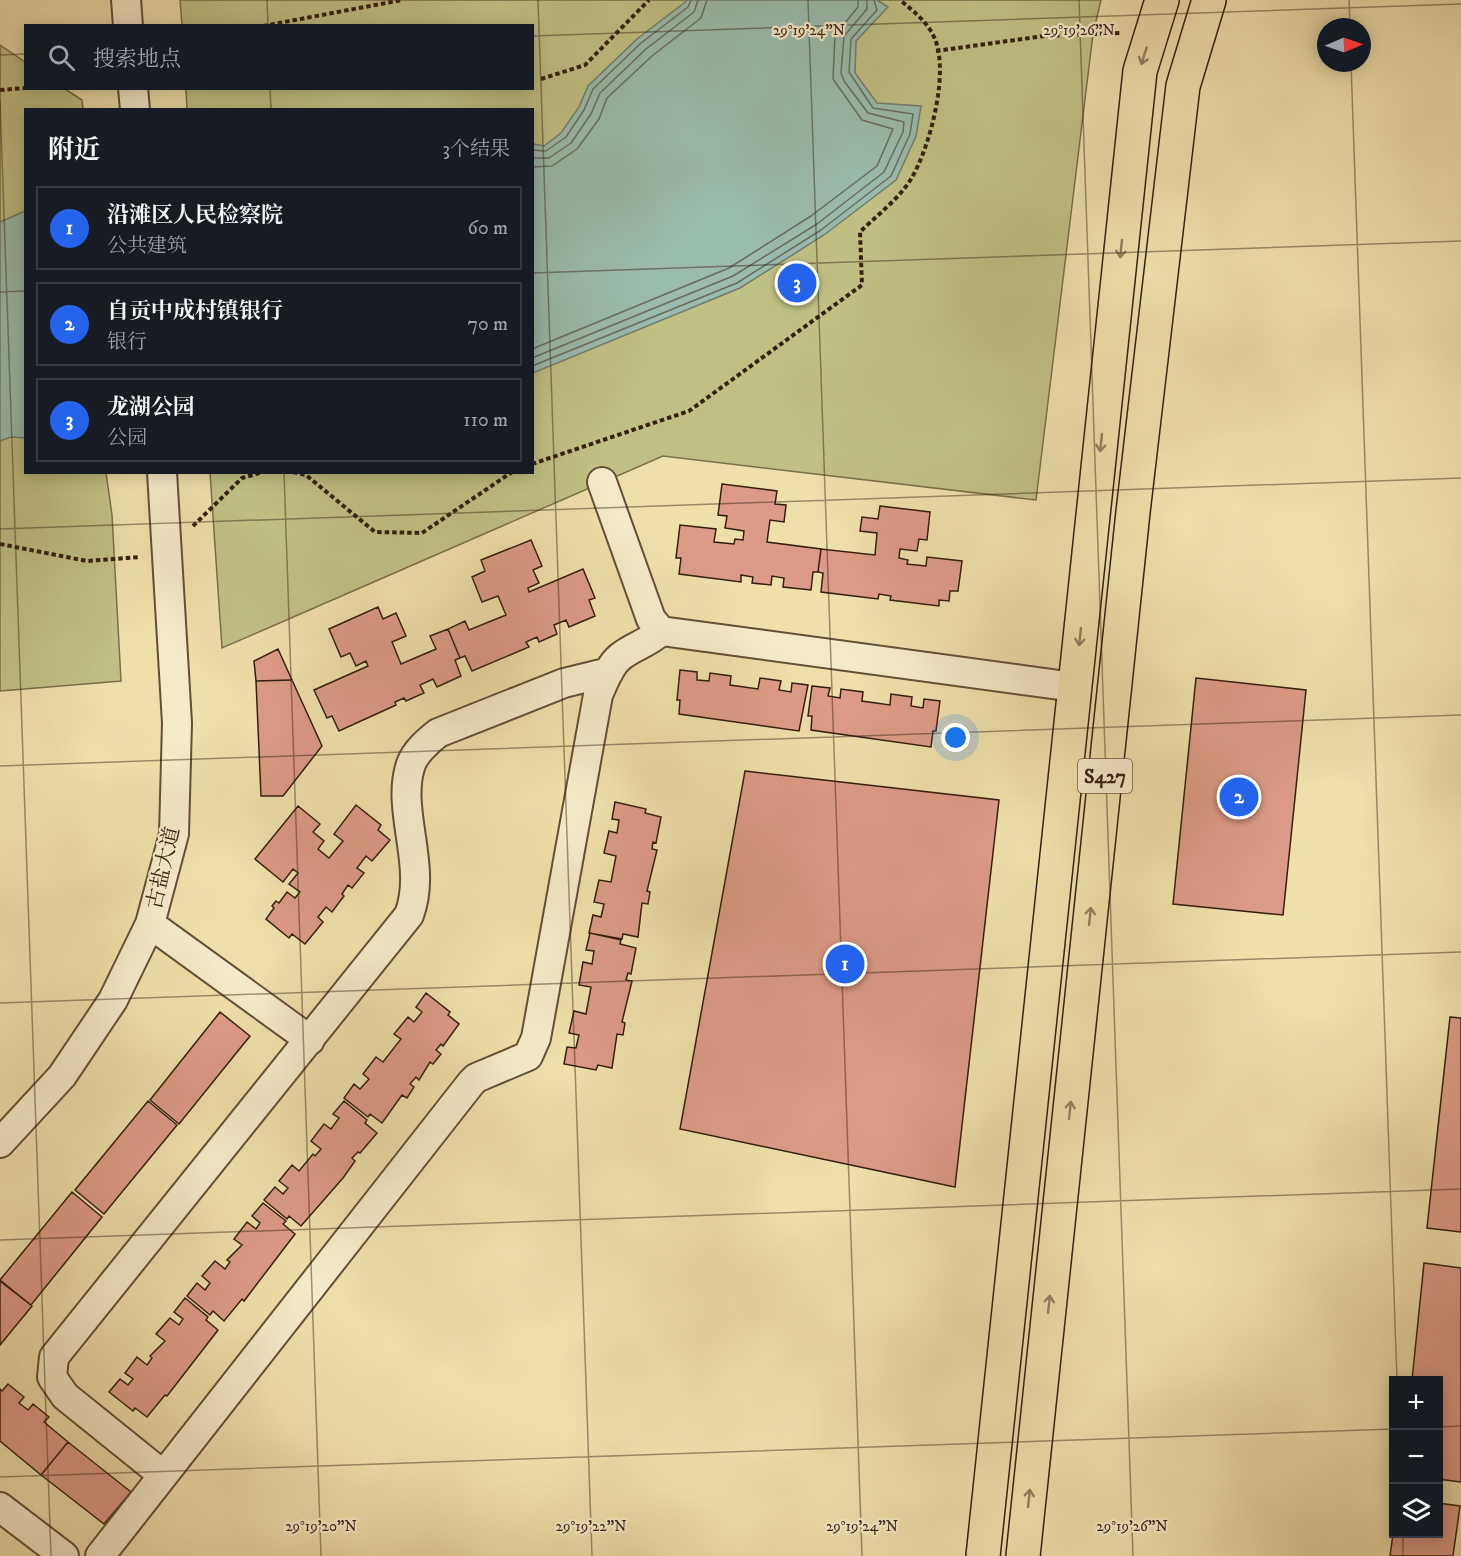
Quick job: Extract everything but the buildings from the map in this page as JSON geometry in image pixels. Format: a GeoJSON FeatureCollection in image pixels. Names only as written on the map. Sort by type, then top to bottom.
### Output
{"type":"FeatureCollection","features":[{"type":"Feature","properties":{"kind":"main road","name":"S427"},"geometry":{"type":"LineString","coordinates":[[983,1556],[1140,72],[1162,0]]}},
{"type":"Feature","properties":{"kind":"main road","name":"S427"},"geometry":{"type":"LineString","coordinates":[[1023,1556],[1132,512],[1183,86],[1209,0]]}},
{"type":"Feature","properties":{"kind":"street"},"geometry":{"type":"LineString","coordinates":[[126,0],[128,24]]}},
{"type":"Feature","properties":{"kind":"street"},"geometry":{"type":"LineString","coordinates":[[133,90],[135,108]]}},
{"type":"Feature","properties":{"kind":"street","name":"古盐大道"},"geometry":{"type":"LineString","coordinates":[[0,1143],[62,1076],[113,1000],[150,924],[174,834],[177,723],[162,474]]}},
{"type":"Feature","properties":{"kind":"street"},"geometry":{"type":"LineString","coordinates":[[602,482],[651,619],[661,631],[1074,687]]}},
{"type":"Feature","properties":{"kind":"street"},"geometry":{"type":"LineString","coordinates":[[100,1556],[471,1083],[476,1078],[528,1056],[536,1038],[598,695],[609,672],[620,657],[652,640],[661,631]]}},
{"type":"Feature","properties":{"kind":"street"},"geometry":{"type":"LineString","coordinates":[[163,1475],[65,1396],[52,1377],[54,1357],[409,915],[412,908],[416,871],[407,783],[411,763],[425,743],[438,733],[564,683],[609,672]]}},
{"type":"Feature","properties":{"kind":"street"},"geometry":{"type":"LineString","coordinates":[[150,924],[310,1040]]}},
{"type":"Feature","properties":{"kind":"street"},"geometry":{"type":"LineString","coordinates":[[0,1507],[64,1556]]}},
{"type":"Feature","properties":{"kind":"path"},"geometry":{"type":"LineString","coordinates":[[274,24],[402,0]]}},
{"type":"Feature","properties":{"kind":"path"},"geometry":{"type":"LineString","coordinates":[[541,79],[585,65],[649,0]]}},
{"type":"Feature","properties":{"kind":"path"},"geometry":{"type":"LineString","coordinates":[[534,463],[590,442],[689,411],[862,285],[860,232],[910,181],[926,149],[936,110],[939,67],[933,35],[917,14],[900,0]]}},
{"type":"Feature","properties":{"kind":"path"},"geometry":{"type":"LineString","coordinates":[[936,51],[1044,36],[1152,32]]}},
{"type":"Feature","properties":{"kind":"path"},"geometry":{"type":"LineString","coordinates":[[0,90],[24,88]]}},
{"type":"Feature","properties":{"kind":"path"},"geometry":{"type":"LineString","coordinates":[[0,544],[87,561],[168,555],[202,516],[242,478],[255,474]]}},
{"type":"Feature","properties":{"kind":"path"},"geometry":{"type":"LineString","coordinates":[[302,474],[306,475],[375,532],[422,533],[509,474]]}},
{"type":"Feature","properties":{"kind":"green space"},"geometry":{"type":"Polygon","coordinates":[[[180,0],[1101,0],[1093,34],[1036,500],[663,456],[222,648],[210,474],[534,474],[534,108],[187,108],[186,90],[534,90],[534,24],[182,24],[180,0]]]}},
{"type":"Feature","properties":{"kind":"green space"},"geometry":{"type":"Polygon","coordinates":[[[0,45],[24,61],[24,90],[67,90],[82,100],[83,108],[24,108],[24,474],[106,474],[112,515],[121,681],[0,691],[0,45]]]}},
{"type":"Feature","properties":{"kind":"water"},"geometry":{"type":"Polygon","coordinates":[[[688,0],[877,0],[888,7],[856,41],[855,73],[877,103],[921,106],[916,136],[896,180],[824,235],[740,288],[534,373],[534,144],[544,146],[561,133],[579,107],[588,86],[637,39],[688,0]]]}},
{"type":"Feature","properties":{"kind":"water"},"geometry":{"type":"Polygon","coordinates":[[[24,211],[24,438],[11,437],[0,441],[0,222],[24,211]]]}},
{"type":"Feature","properties":{"kind":"place","name":"龙湖公园"},"geometry":{"type":"Point","coordinates":[797,283]}},
{"type":"Feature","properties":{"kind":"place","name":"自贡中成村镇银行"},"geometry":{"type":"Point","coordinates":[1239,797]}},
{"type":"Feature","properties":{"kind":"place","name":"沿滩区人民检察院"},"geometry":{"type":"Point","coordinates":[845,964]}}]}
